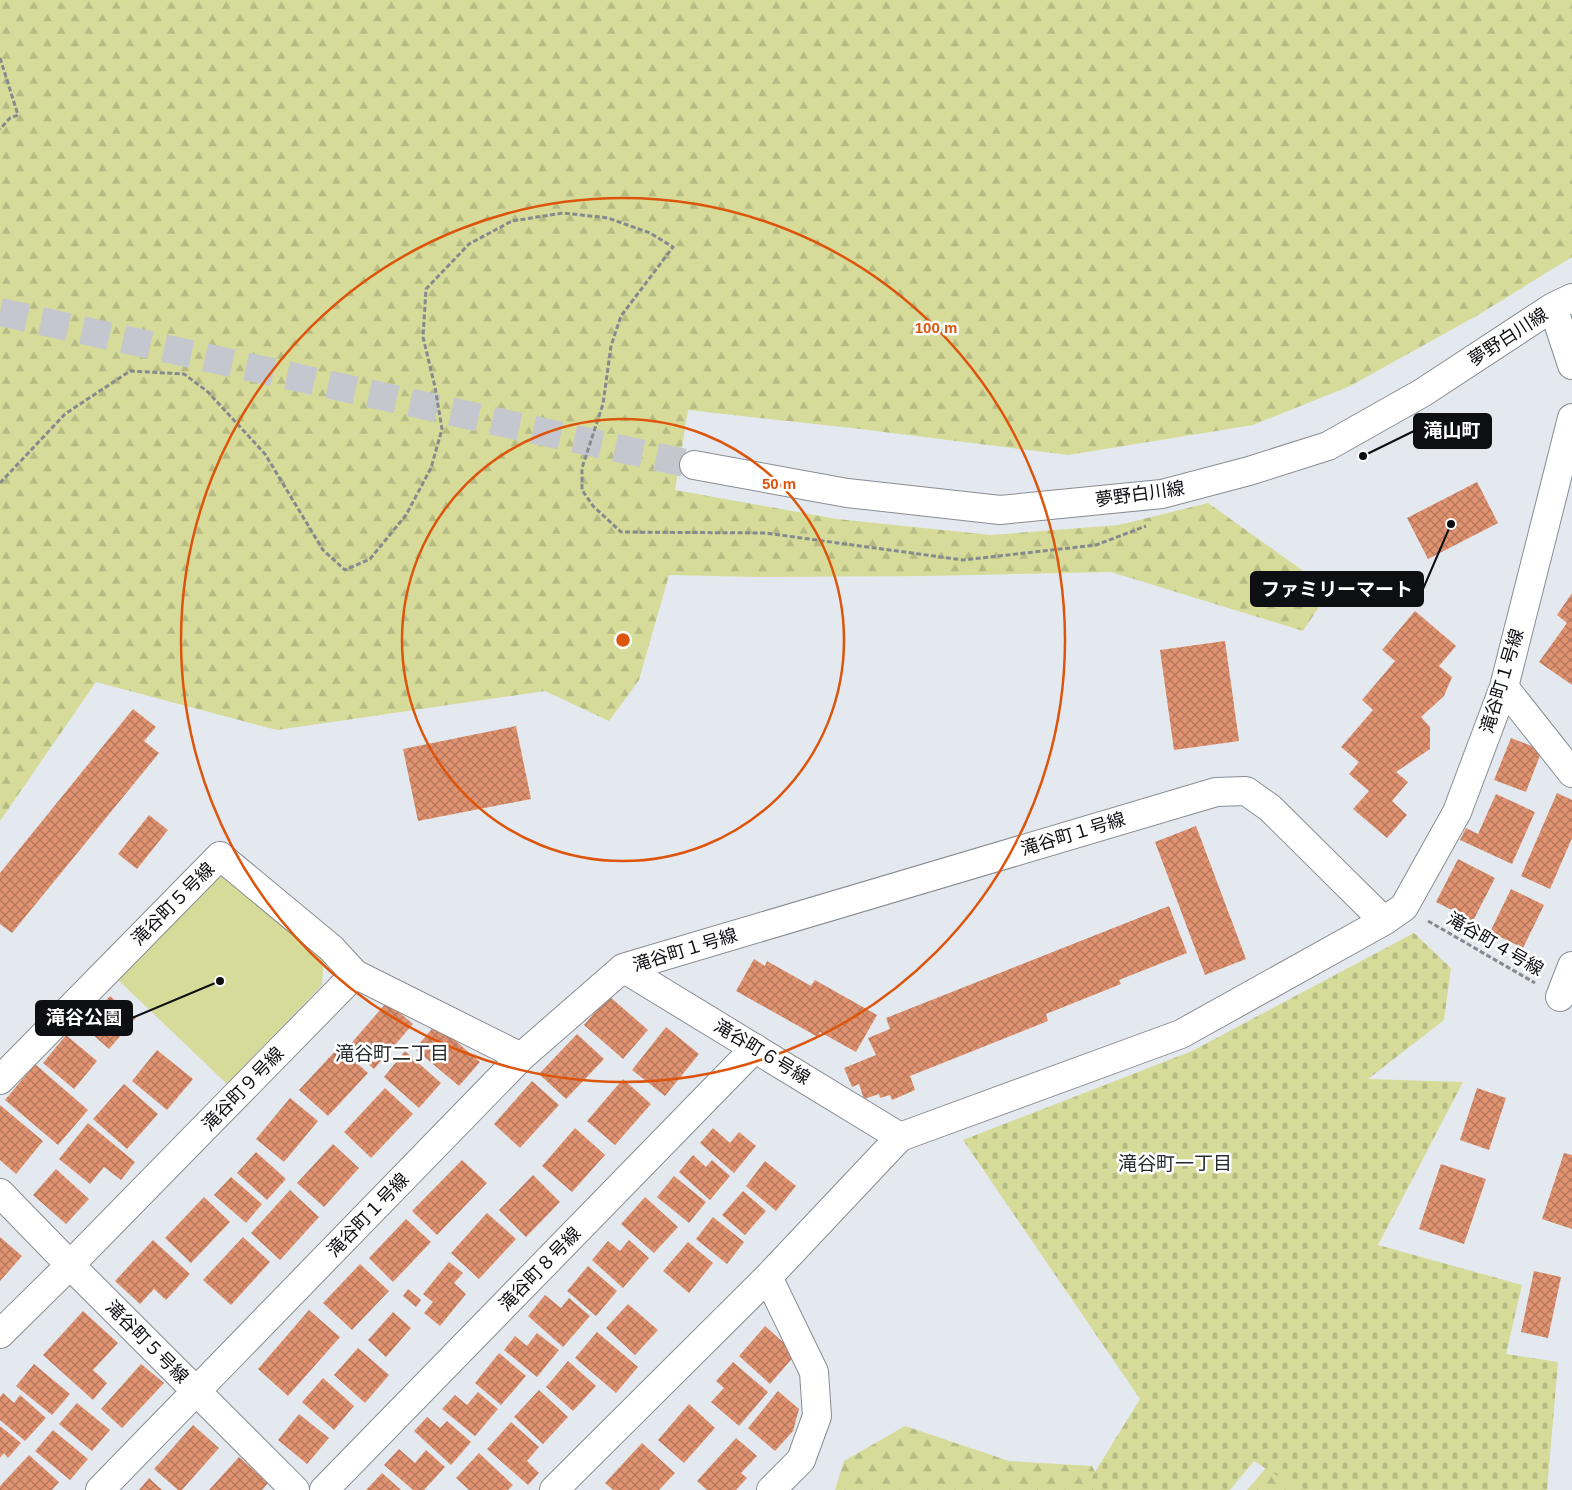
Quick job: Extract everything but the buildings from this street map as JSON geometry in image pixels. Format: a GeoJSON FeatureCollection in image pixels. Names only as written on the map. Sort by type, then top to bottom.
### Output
{"type":"FeatureCollection","features":[{"type":"Feature","properties":{"kind":"street"},"geometry":{"type":"LineString","coordinates":[[1563,303],[1572,365]]}},
{"type":"Feature","properties":{"kind":"street","name":"夢野白川線"},"geometry":{"type":"LineString","coordinates":[[694,465],[847,492],[1000,510],[1162,494],[1249,471],[1328,446],[1422,393],[1563,303]]}},
{"type":"Feature","properties":{"kind":"street","name":"滝谷町１号線"},"geometry":{"type":"LineString","coordinates":[[100,1490],[521,1057],[623,968],[1216,792],[1246,791],[1270,808],[1394,914],[1457,812],[1504,687],[1572,418]]}},
{"type":"Feature","properties":{"kind":"street"},"geometry":{"type":"LineString","coordinates":[[1504,687],[1572,772]]}},
{"type":"Feature","properties":{"kind":"street","name":"滝谷町５号線"},"geometry":{"type":"LineString","coordinates":[[0,1080],[220,856],[331,948],[355,974]]}},
{"type":"Feature","properties":{"kind":"street"},"geometry":{"type":"LineString","coordinates":[[554,1490],[768,1278],[900,1137],[1181,1034],[1394,914]]}},
{"type":"Feature","properties":{"kind":"street"},"geometry":{"type":"LineString","coordinates":[[1560,998],[1572,966]]}},
{"type":"Feature","properties":{"kind":"street","name":"滝谷町６号線"},"geometry":{"type":"LineString","coordinates":[[623,968],[900,1137]]}},
{"type":"Feature","properties":{"kind":"street"},"geometry":{"type":"LineString","coordinates":[[355,974],[521,1057]]}},
{"type":"Feature","properties":{"kind":"street","name":"滝谷町９号線"},"geometry":{"type":"LineString","coordinates":[[0,1334],[355,974]]}},
{"type":"Feature","properties":{"kind":"street","name":"滝谷町８号線"},"geometry":{"type":"LineString","coordinates":[[324,1490],[755,1048]]}},
{"type":"Feature","properties":{"kind":"street","name":"滝谷町５号線"},"geometry":{"type":"LineString","coordinates":[[0,1193],[295,1490]]}},
{"type":"Feature","properties":{"kind":"street"},"geometry":{"type":"LineString","coordinates":[[768,1278],[814,1372],[817,1416],[801,1460],[771,1490]]}},
{"type":"Feature","properties":{"kind":"path"},"geometry":{"type":"LineString","coordinates":[[0,58],[18,115],[10,118],[0,129]]}},
{"type":"Feature","properties":{"kind":"path"},"geometry":{"type":"LineString","coordinates":[[0,483],[65,414],[130,370],[184,374],[208,392],[265,454],[323,550],[345,570],[370,559],[406,515],[432,468],[442,429],[436,387],[423,337],[426,289],[469,244],[512,221],[563,213],[608,218],[650,233],[673,246],[621,316],[611,346],[603,404],[582,468],[582,490],[593,506],[621,532],[764,533],[963,560],[1096,545],[1147,526]]}},
{"type":"Feature","properties":{"kind":"path","name":"滝谷町４号線"},"geometry":{"type":"LineString","coordinates":[[1394,914],[1560,998]]}},
{"type":"Feature","properties":{"kind":"green space"},"geometry":{"type":"Polygon","coordinates":[[[0,0],[1572,0],[1572,257],[1478,315],[1350,386],[1253,425],[1068,455],[688,410],[675,490],[837,519],[991,535],[1119,525],[1208,503],[1330,590],[1303,631],[1111,572],[925,576],[758,577],[669,575],[639,680],[609,721],[545,691],[277,730],[96,682],[0,821],[0,0]]]}},
{"type":"Feature","properties":{"kind":"green space"},"geometry":{"type":"Polygon","coordinates":[[[232,876],[324,952],[322,985],[227,1084],[115,977],[208,879],[232,876]]]}},
{"type":"Feature","properties":{"kind":"green space"},"geometry":{"type":"Polygon","coordinates":[[[1414,933],[1451,968],[1444,1020],[1368,1079],[1463,1082],[1378,1245],[1522,1285],[1506,1354],[1558,1362],[1547,1490],[1299,1490],[1254,1461],[1230,1490],[1097,1490],[1090,1480],[1140,1399],[963,1140],[1192,1051],[1414,933]]]}},
{"type":"Feature","properties":{"kind":"green space"},"geometry":{"type":"Polygon","coordinates":[[[905,1426],[1009,1461],[1092,1466],[1104,1490],[835,1490],[844,1461],[905,1426]]]}},
{"type":"Feature","properties":{"kind":"green space"},"geometry":{"type":"Polygon","coordinates":[[[1272,1461],[1314,1490],[1247,1490],[1272,1461]]]}},
{"type":"Feature","properties":{"kind":"tunnel"},"geometry":{"type":"LineString","coordinates":[[0,312],[694,465]]}},
{"type":"Feature","properties":{"kind":"place","name":"滝山町"},"geometry":{"type":"Point","coordinates":[1363,456]}},
{"type":"Feature","properties":{"kind":"place","name":"ファミリーマート"},"geometry":{"type":"Point","coordinates":[1451,524]}},
{"type":"Feature","properties":{"kind":"place","name":"滝谷公園"},"geometry":{"type":"Point","coordinates":[220,981]}},
{"type":"Feature","properties":{"kind":"district","name":"滝谷町二丁目"},"geometry":{"type":"Point","coordinates":[392,1053]}},
{"type":"Feature","properties":{"kind":"district","name":"滝谷町一丁目"},"geometry":{"type":"Point","coordinates":[1175,1163]}}]}
